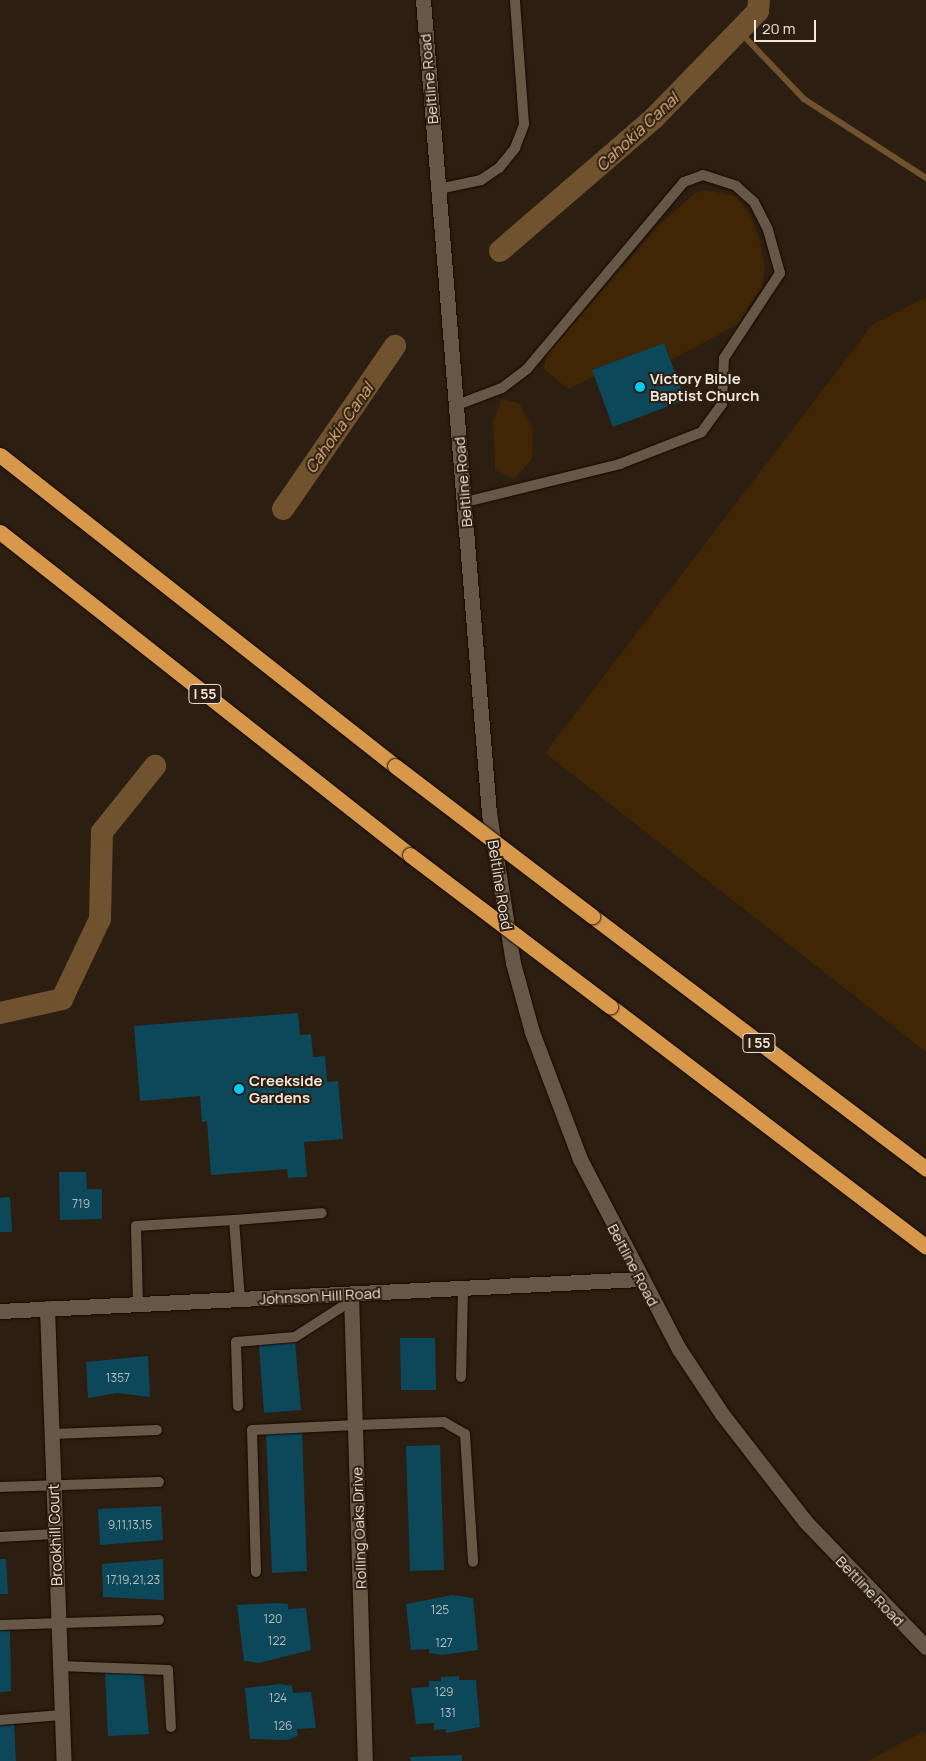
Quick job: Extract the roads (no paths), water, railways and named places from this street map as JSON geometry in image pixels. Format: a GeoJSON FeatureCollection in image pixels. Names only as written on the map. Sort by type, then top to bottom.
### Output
{"type":"FeatureCollection","features":[{"type":"Feature","properties":{"kind":"highway","name":"I 55"},"geometry":{"type":"LineString","coordinates":[[0,455],[395,766],[926,1169]]}},
{"type":"Feature","properties":{"kind":"highway","name":"I 55"},"geometry":{"type":"LineString","coordinates":[[0,532],[410,855],[926,1247]]}},
{"type":"Feature","properties":{"kind":"main road","name":"Beltline Road"},"geometry":{"type":"LineString","coordinates":[[423,0],[489,813],[513,963],[552,1092],[640,1280],[684,1357],[761,1468],[860,1583],[926,1647]]}},
{"type":"Feature","properties":{"kind":"main road","name":"Johnson Hill Road"},"geometry":{"type":"LineString","coordinates":[[0,1311],[240,1300],[351,1298],[463,1288],[640,1280]]}},
{"type":"Feature","properties":{"kind":"main road","name":"Rolling Oaks Drive"},"geometry":{"type":"LineString","coordinates":[[351,1298],[365,1761]]}},
{"type":"Feature","properties":{"kind":"main road","name":"Brookhill Court"},"geometry":{"type":"LineString","coordinates":[[47,1308],[64,1761]]}},
{"type":"Feature","properties":{"kind":"lane"},"geometry":{"type":"LineString","coordinates":[[439,189],[481,180],[499,168],[515,148],[524,124],[515,0]]}},
{"type":"Feature","properties":{"kind":"lane"},"geometry":{"type":"LineString","coordinates":[[457,405],[502,388],[527,369],[684,182],[703,175],[736,186],[754,202],[768,230],[780,273],[724,358],[722,404],[702,432],[620,464],[465,502]]}},
{"type":"Feature","properties":{"kind":"lane"},"geometry":{"type":"LineString","coordinates":[[138,1304],[136,1226],[322,1213]]}},
{"type":"Feature","properties":{"kind":"lane"},"geometry":{"type":"LineString","coordinates":[[234,1220],[240,1300]]}},
{"type":"Feature","properties":{"kind":"lane"},"geometry":{"type":"LineString","coordinates":[[461,1376],[463,1288]]}},
{"type":"Feature","properties":{"kind":"lane"},"geometry":{"type":"LineString","coordinates":[[238,1406],[236,1342],[294,1336],[351,1298]]}},
{"type":"Feature","properties":{"kind":"lane"},"geometry":{"type":"LineString","coordinates":[[256,1572],[252,1430],[356,1425],[444,1422],[464,1434],[473,1562]]}},
{"type":"Feature","properties":{"kind":"lane"},"geometry":{"type":"LineString","coordinates":[[52,1434],[157,1430]]}},
{"type":"Feature","properties":{"kind":"lane"},"geometry":{"type":"LineString","coordinates":[[0,1487],[158,1482]]}},
{"type":"Feature","properties":{"kind":"lane"},"geometry":{"type":"LineString","coordinates":[[0,1537],[55,1534]]}},
{"type":"Feature","properties":{"kind":"lane"},"geometry":{"type":"LineString","coordinates":[[0,1625],[159,1620]]}},
{"type":"Feature","properties":{"kind":"lane"},"geometry":{"type":"LineString","coordinates":[[60,1666],[168,1670],[171,1727]]}},
{"type":"Feature","properties":{"kind":"lane"},"geometry":{"type":"LineString","coordinates":[[0,1720],[62,1715]]}},
{"type":"Feature","properties":{"kind":"waterway","name":"Cahokia Canal"},"geometry":{"type":"LineString","coordinates":[[500,251],[654,118],[758,11],[759,0]]}},
{"type":"Feature","properties":{"kind":"waterway"},"geometry":{"type":"LineString","coordinates":[[742,34],[804,99],[926,178]]}},
{"type":"Feature","properties":{"kind":"waterway","name":"Cahokia Canal"},"geometry":{"type":"LineString","coordinates":[[283,509],[395,346]]}},
{"type":"Feature","properties":{"kind":"waterway","name":"Cahokia Canal"},"geometry":{"type":"LineString","coordinates":[[0,1013],[62,999],[100,919],[102,832],[155,766]]}},
{"type":"Feature","properties":{"kind":"place","name":"Victory Bible Baptist Church"},"geometry":{"type":"Point","coordinates":[640,387]}},
{"type":"Feature","properties":{"kind":"place","name":"Creekside Gardens"},"geometry":{"type":"Point","coordinates":[239,1089]}}]}
